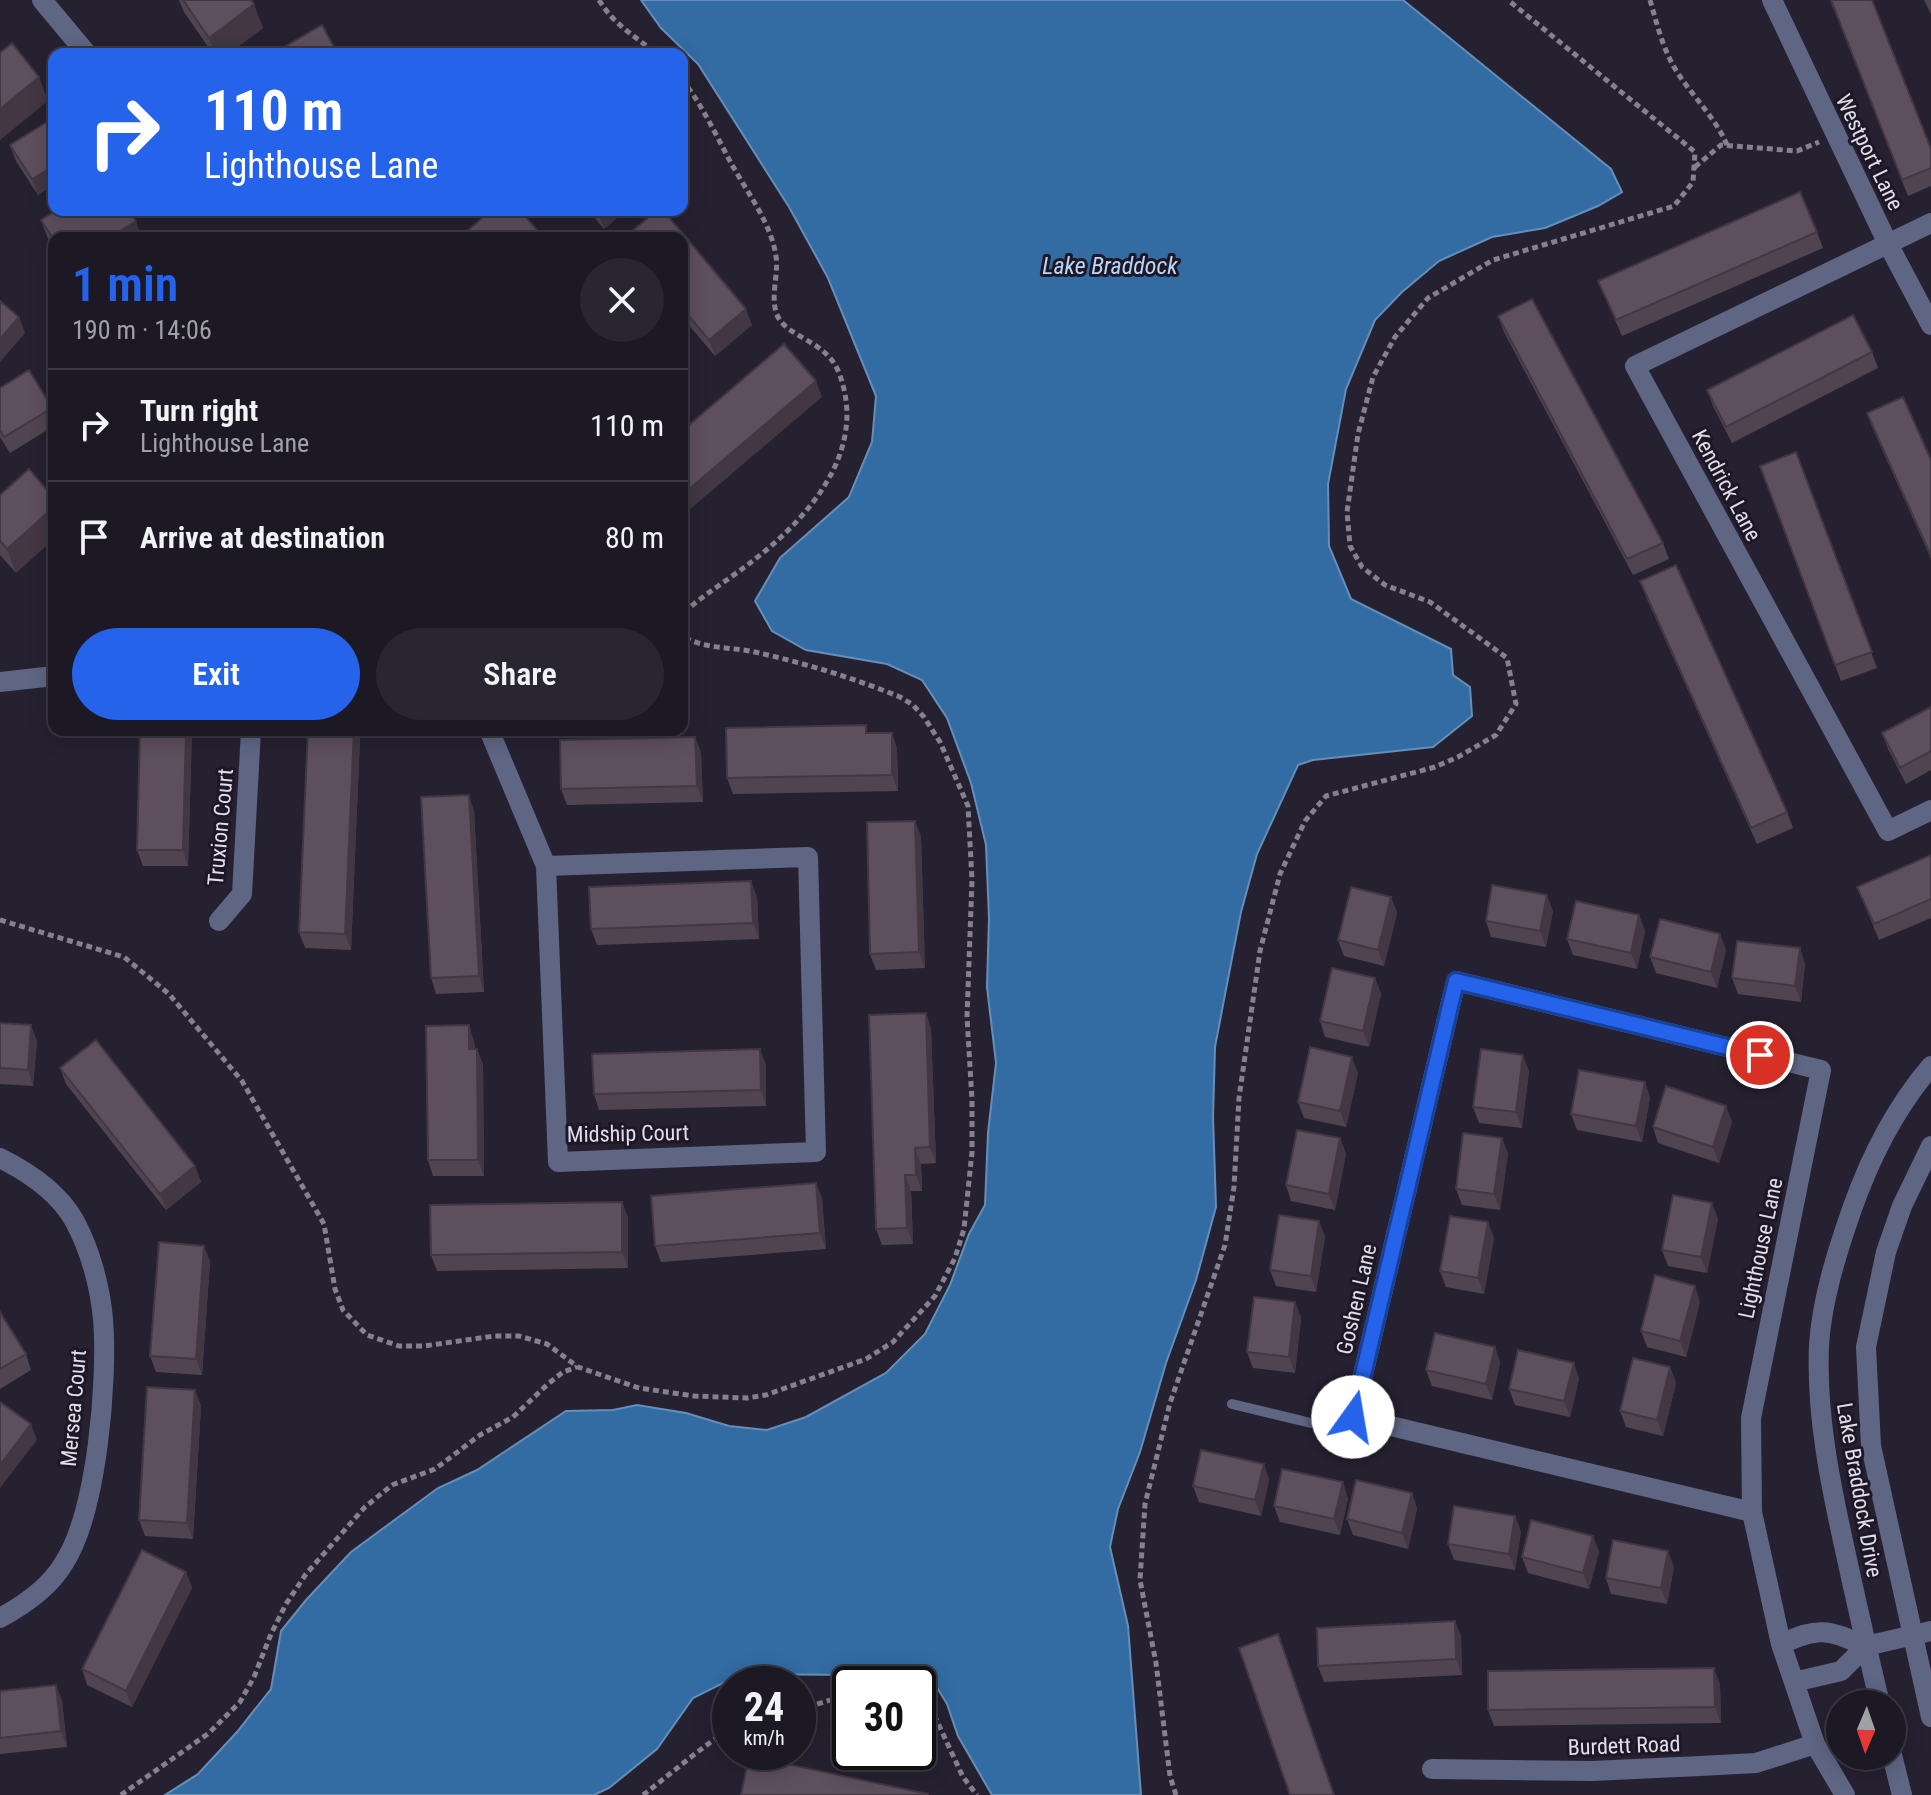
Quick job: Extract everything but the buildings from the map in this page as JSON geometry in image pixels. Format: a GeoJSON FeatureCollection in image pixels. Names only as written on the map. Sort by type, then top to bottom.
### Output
{"type":"FeatureCollection","features":[{"type":"Feature","properties":{"kind":"street"},"geometry":{"type":"LineString","coordinates":[[42,0],[82,48]]}},
{"type":"Feature","properties":{"kind":"street","name":"Westport Lane"},"geometry":{"type":"LineString","coordinates":[[1772,0],[1888,244],[1931,325]]}},
{"type":"Feature","properties":{"kind":"street"},"geometry":{"type":"LineString","coordinates":[[1888,244],[1931,223]]}},
{"type":"Feature","properties":{"kind":"street","name":"Kendrick Lane"},"geometry":{"type":"LineString","coordinates":[[1888,244],[1635,366],[1888,831],[1931,810]]}},
{"type":"Feature","properties":{"kind":"street"},"geometry":{"type":"LineString","coordinates":[[0,682],[48,677]]}},
{"type":"Feature","properties":{"kind":"street","name":"Truxion Court"},"geometry":{"type":"LineString","coordinates":[[219,921],[242,894],[251,736]]}},
{"type":"Feature","properties":{"kind":"street"},"geometry":{"type":"LineString","coordinates":[[492,736],[546,866]]}},
{"type":"Feature","properties":{"kind":"street","name":"Midship Court"},"geometry":{"type":"LineString","coordinates":[[808,857],[816,1152],[558,1162],[546,866],[808,857]]}},
{"type":"Feature","properties":{"kind":"street","name":"Goshen Lane"},"geometry":{"type":"LineString","coordinates":[[1353,1417],[1456,981]]}},
{"type":"Feature","properties":{"kind":"street","name":"Lighthouse Lane"},"geometry":{"type":"LineString","coordinates":[[1456,981],[1821,1070],[1751,1418],[1752,1512],[1781,1644],[1815,1744],[1845,1795]]}},
{"type":"Feature","properties":{"kind":"street","name":"Lake Braddock Drive"},"geometry":{"type":"LineString","coordinates":[[1877,1690],[1825,1452],[1819,1343],[1841,1239],[1859,1189],[1885,1133],[1931,1066]]}},
{"type":"Feature","properties":{"kind":"street","name":"Lake Braddock Drive"},"geometry":{"type":"LineString","coordinates":[[1931,1146],[1902,1206],[1886,1252],[1866,1347],[1871,1446],[1921,1633],[1931,1717]]}},
{"type":"Feature","properties":{"kind":"street","name":"Mersea Court"},"geometry":{"type":"LineString","coordinates":[[0,1158],[50,1190],[74,1219],[93,1266],[103,1319],[103,1394],[87,1510],[64,1564],[26,1604],[0,1618]]}},
{"type":"Feature","properties":{"kind":"street"},"geometry":{"type":"LineString","coordinates":[[1353,1417],[1752,1512]]}},
{"type":"Feature","properties":{"kind":"street"},"geometry":{"type":"LineString","coordinates":[[1781,1644],[1801,1635],[1829,1631],[1866,1646]]}},
{"type":"Feature","properties":{"kind":"street"},"geometry":{"type":"LineString","coordinates":[[1794,1682],[1841,1671],[1866,1646],[1921,1633]]}},
{"type":"Feature","properties":{"kind":"street","name":"Burdett Road"},"geometry":{"type":"LineString","coordinates":[[1432,1769],[1592,1771],[1756,1763],[1815,1744]]}},
{"type":"Feature","properties":{"kind":"street"},"geometry":{"type":"LineString","coordinates":[[1896,1770],[1902,1795]]}},
{"type":"Feature","properties":{"kind":"lane"},"geometry":{"type":"LineString","coordinates":[[1232,1404],[1311,1423],[1353,1417]]}},
{"type":"Feature","properties":{"kind":"path"},"geometry":{"type":"LineString","coordinates":[[599,0],[608,15],[626,33],[648,48]]}},
{"type":"Feature","properties":{"kind":"path"},"geometry":{"type":"LineString","coordinates":[[1176,1795],[1170,1776],[1156,1663],[1140,1580],[1145,1504],[1170,1403],[1225,1245],[1234,1187],[1239,1098],[1260,951],[1280,874],[1305,821],[1326,796],[1435,767],[1458,757],[1496,735],[1516,704],[1507,658],[1430,602],[1385,585],[1362,567],[1350,546],[1349,496],[1358,434],[1373,377],[1395,337],[1428,298],[1493,260],[1674,206],[1693,182],[1695,152],[1508,0]]}},
{"type":"Feature","properties":{"kind":"path"},"geometry":{"type":"LineString","coordinates":[[1650,0],[1662,43],[1675,69],[1717,124],[1727,145]]}},
{"type":"Feature","properties":{"kind":"path"},"geometry":{"type":"LineString","coordinates":[[688,88],[710,122],[770,233],[777,258],[774,303],[779,319],[826,352],[839,372],[847,423],[842,455],[824,487],[794,524],[754,560],[688,610]]}},
{"type":"Feature","properties":{"kind":"path"},"geometry":{"type":"LineString","coordinates":[[1694,168],[1721,145],[1797,151],[1835,135]]}},
{"type":"Feature","properties":{"kind":"path"},"geometry":{"type":"LineString","coordinates":[[0,920],[124,957],[169,994],[242,1081],[324,1224],[335,1289],[343,1310],[367,1335],[399,1346],[519,1336],[547,1344],[578,1367],[639,1388],[694,1396],[747,1398],[766,1395],[866,1359],[893,1342],[935,1296],[955,1258],[964,1229],[972,1152],[967,997],[972,880],[968,806],[940,742],[913,705],[883,690],[770,656],[688,640]]}},
{"type":"Feature","properties":{"kind":"path"},"geometry":{"type":"LineString","coordinates":[[121,1795],[209,1733],[240,1702],[286,1604],[306,1574],[365,1507],[392,1485],[435,1469],[480,1435],[513,1417],[563,1372],[578,1367]]}},
{"type":"Feature","properties":{"kind":"path"},"geometry":{"type":"LineString","coordinates":[[936,1719],[963,1777],[977,1795]]}},
{"type":"Feature","properties":{"kind":"path"},"geometry":{"type":"LineString","coordinates":[[643,1795],[712,1740]]}},
{"type":"Feature","properties":{"kind":"water","name":"Lake Braddock"},"geometry":{"type":"Polygon","coordinates":[[[641,0],[1403,0],[1611,169],[1622,192],[1598,206],[1545,228],[1492,237],[1439,261],[1375,320],[1346,389],[1328,484],[1329,546],[1351,599],[1451,649],[1453,675],[1470,687],[1472,716],[1433,747],[1313,760],[1298,765],[1257,854],[1241,912],[1215,1047],[1213,1117],[1216,1207],[1196,1280],[1166,1363],[1140,1452],[1118,1509],[1110,1547],[1128,1626],[1141,1795],[992,1795],[958,1736],[947,1704],[936,1686],[936,1666],[832,1666],[832,1675],[816,1675],[816,1666],[712,1666],[712,1688],[693,1698],[657,1749],[609,1788],[594,1795],[165,1795],[198,1774],[271,1689],[281,1631],[306,1600],[351,1552],[438,1488],[477,1470],[566,1411],[613,1410],[637,1405],[686,1413],[729,1426],[767,1430],[806,1417],[886,1373],[925,1334],[985,1205],[988,1133],[996,1063],[987,987],[989,918],[986,845],[971,783],[947,718],[922,680],[887,664],[806,650],[772,631],[755,601],[780,558],[849,497],[872,442],[876,396],[828,278],[789,207],[698,64],[688,54],[688,48],[682,48],[661,28],[641,0]]]}},
{"type":"Feature","properties":{"kind":"route"},"geometry":{"type":"LineString","coordinates":[[1353,1417],[1456,981],[1760,1055]]}}]}
